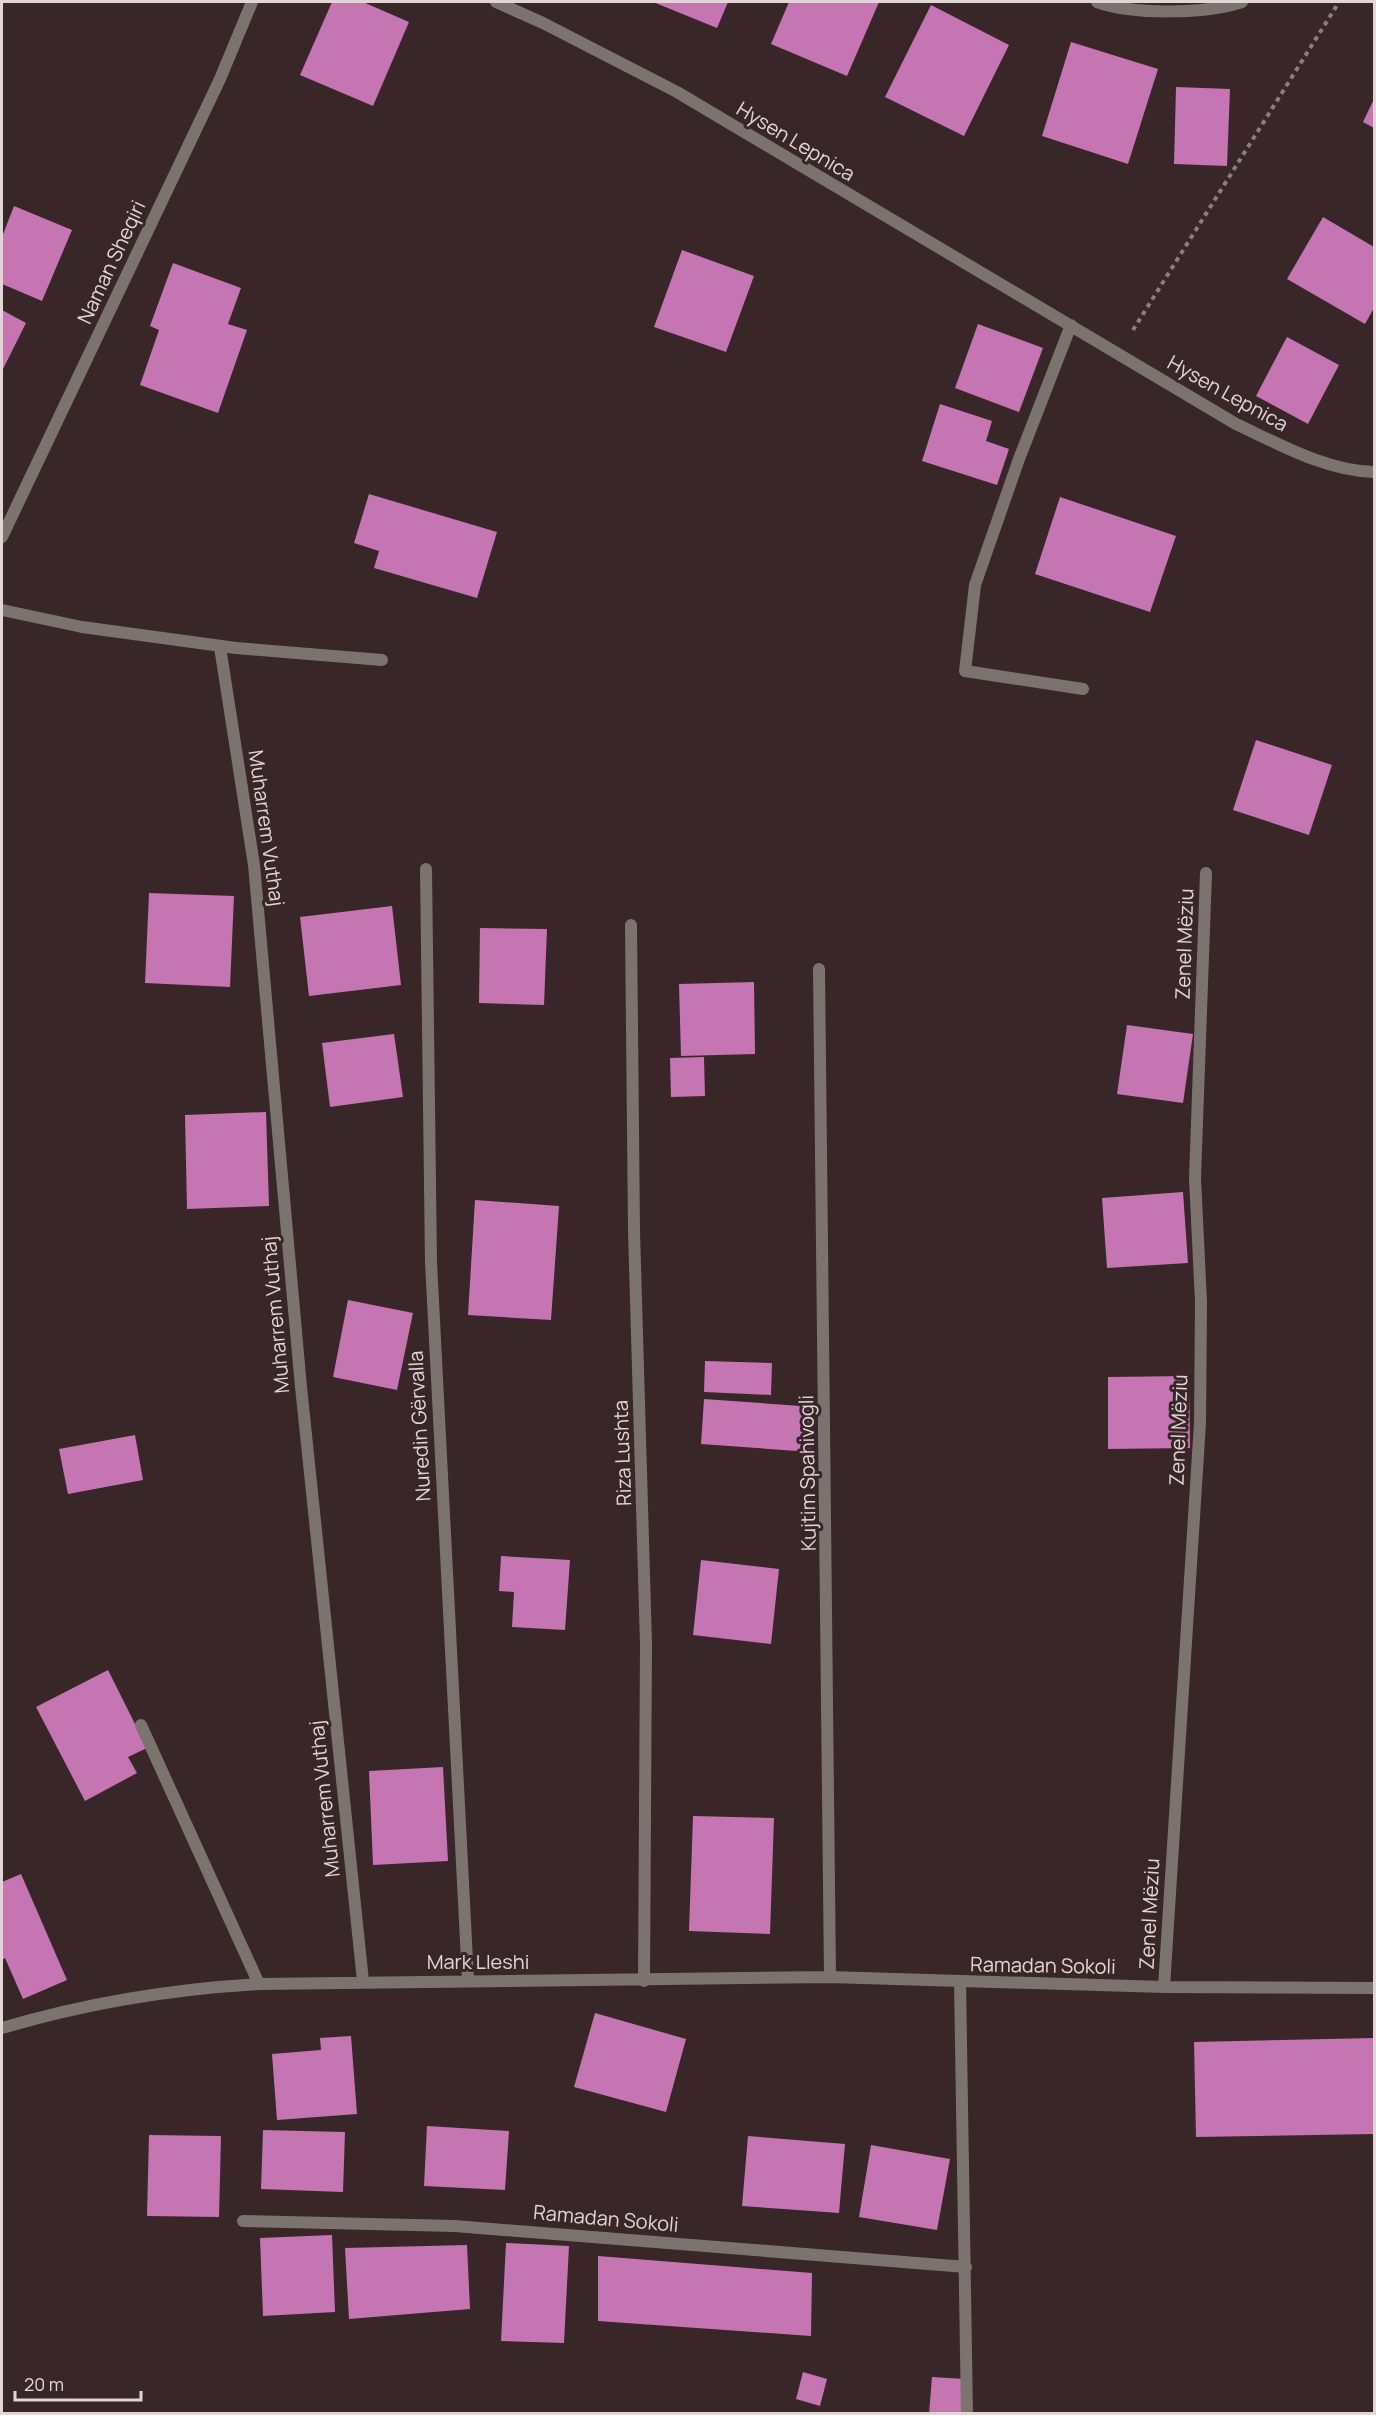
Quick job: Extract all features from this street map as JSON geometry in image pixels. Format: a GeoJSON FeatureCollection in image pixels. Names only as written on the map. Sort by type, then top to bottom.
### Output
{"type":"FeatureCollection","features":[{"type":"Feature","properties":{"kind":"street","name":"Naman Sheqiri"},"geometry":{"type":"LineString","coordinates":[[2,537],[220,79],[252,2]]}},
{"type":"Feature","properties":{"kind":"street","name":"Hysen Lepnica"},"geometry":{"type":"LineString","coordinates":[[496,2],[543,23],[677,92],[1236,424],[1296,452],[1353,472],[1374,472]]}},
{"type":"Feature","properties":{"kind":"street"},"geometry":{"type":"LineString","coordinates":[[1097,2],[1150,11],[1189,9],[1242,2]]}},
{"type":"Feature","properties":{"kind":"street"},"geometry":{"type":"LineString","coordinates":[[1071,325],[1019,459],[975,585],[965,670],[1083,689]]}},
{"type":"Feature","properties":{"kind":"street"},"geometry":{"type":"LineString","coordinates":[[2,610],[82,627],[220,647],[382,660]]}},
{"type":"Feature","properties":{"kind":"street","name":"Muharrem Vuthaj"},"geometry":{"type":"LineString","coordinates":[[220,647],[254,865],[301,1387],[363,1981]]}},
{"type":"Feature","properties":{"kind":"street","name":"Nuredin Gërvalla"},"geometry":{"type":"LineString","coordinates":[[426,869],[432,1274],[468,1980]]}},
{"type":"Feature","properties":{"kind":"street","name":"Zenel Mëziu"},"geometry":{"type":"LineString","coordinates":[[1164,1987],[1200,1423],[1201,1302],[1196,1178],[1206,873]]}},
{"type":"Feature","properties":{"kind":"street","name":"Riza Lushta"},"geometry":{"type":"LineString","coordinates":[[631,925],[634,1231],[646,1644],[644,1981]]}},
{"type":"Feature","properties":{"kind":"street","name":"Kujtim Spahivogli"},"geometry":{"type":"LineString","coordinates":[[819,969],[830,1977]]}},
{"type":"Feature","properties":{"kind":"street"},"geometry":{"type":"LineString","coordinates":[[141,1725],[259,1984]]}},
{"type":"Feature","properties":{"kind":"street","name":"Mark Lleshi"},"geometry":{"type":"LineString","coordinates":[[2,2028],[61,2010],[121,1998],[200,1987],[259,1984],[830,1977],[960,1982]]}},
{"type":"Feature","properties":{"kind":"street","name":"Ramadan Sokoli"},"geometry":{"type":"LineString","coordinates":[[967,2414],[960,1982],[1164,1987],[1374,1988]]}},
{"type":"Feature","properties":{"kind":"street","name":"Ramadan Sokoli"},"geometry":{"type":"LineString","coordinates":[[243,2221],[455,2226],[966,2267]]}},
{"type":"Feature","properties":{"kind":"path"},"geometry":{"type":"LineString","coordinates":[[1118,353],[1339,2]]}},
{"type":"Feature","properties":{"kind":"building"},"geometry":{"type":"Polygon","coordinates":[[[332,2],[363,2],[409,22],[373,106],[300,75],[332,2]]]}},
{"type":"Feature","properties":{"kind":"building"},"geometry":{"type":"Polygon","coordinates":[[[653,2],[728,2],[717,28],[653,2]]]}},
{"type":"Feature","properties":{"kind":"building"},"geometry":{"type":"Polygon","coordinates":[[[789,2],[879,2],[847,76],[771,44],[789,2]]]}},
{"type":"Feature","properties":{"kind":"building"},"geometry":{"type":"Polygon","coordinates":[[[931,5],[1009,45],[964,136],[885,97],[931,5]]]}},
{"type":"Feature","properties":{"kind":"building"},"geometry":{"type":"Polygon","coordinates":[[[1071,42],[1158,69],[1128,164],[1042,136],[1071,42]]]}},
{"type":"Feature","properties":{"kind":"building"},"geometry":{"type":"Polygon","coordinates":[[[1176,87],[1230,89],[1227,166],[1174,164],[1176,87]]]}},
{"type":"Feature","properties":{"kind":"building"},"geometry":{"type":"Polygon","coordinates":[[[1374,99],[1374,128],[1363,122],[1374,99]]]}},
{"type":"Feature","properties":{"kind":"building"},"geometry":{"type":"Polygon","coordinates":[[[14,206],[72,230],[42,301],[2,284],[2,237],[14,206]]]}},
{"type":"Feature","properties":{"kind":"building"},"geometry":{"type":"Polygon","coordinates":[[[1323,217],[1374,247],[1374,308],[1365,324],[1287,279],[1323,217]]]}},
{"type":"Feature","properties":{"kind":"building"},"geometry":{"type":"Polygon","coordinates":[[[682,250],[754,276],[726,352],[654,327],[682,250]]]}},
{"type":"Feature","properties":{"kind":"building"},"geometry":{"type":"Polygon","coordinates":[[[173,263],[241,288],[228,324],[247,330],[218,413],[140,385],[159,330],[150,326],[173,263]]]}},
{"type":"Feature","properties":{"kind":"building"},"geometry":{"type":"Polygon","coordinates":[[[2,310],[26,323],[2,371],[2,310]]]}},
{"type":"Feature","properties":{"kind":"building"},"geometry":{"type":"Polygon","coordinates":[[[978,324],[1043,348],[1019,412],[955,388],[978,324]]]}},
{"type":"Feature","properties":{"kind":"building"},"geometry":{"type":"Polygon","coordinates":[[[1287,337],[1339,365],[1308,424],[1256,396],[1287,337]]]}},
{"type":"Feature","properties":{"kind":"building"},"geometry":{"type":"Polygon","coordinates":[[[940,404],[992,421],[986,441],[1009,449],[997,485],[922,461],[940,404]]]}},
{"type":"Feature","properties":{"kind":"building"},"geometry":{"type":"Polygon","coordinates":[[[369,494],[497,532],[477,598],[374,568],[379,551],[354,543],[369,494]]]}},
{"type":"Feature","properties":{"kind":"building"},"geometry":{"type":"Polygon","coordinates":[[[1060,497],[1176,536],[1150,612],[1035,574],[1060,497]]]}},
{"type":"Feature","properties":{"kind":"building"},"geometry":{"type":"Polygon","coordinates":[[[1256,740],[1332,765],[1309,835],[1233,810],[1256,740]]]}},
{"type":"Feature","properties":{"kind":"building"},"geometry":{"type":"Polygon","coordinates":[[[149,893],[234,896],[230,987],[145,983],[149,893]]]}},
{"type":"Feature","properties":{"kind":"building"},"geometry":{"type":"Polygon","coordinates":[[[392,906],[401,985],[309,996],[300,917],[392,906]]]}},
{"type":"Feature","properties":{"kind":"building"},"geometry":{"type":"Polygon","coordinates":[[[480,928],[547,929],[544,1005],[479,1003],[480,928]]]}},
{"type":"Feature","properties":{"kind":"building"},"geometry":{"type":"Polygon","coordinates":[[[754,982],[755,1054],[681,1056],[679,984],[754,982]]]}},
{"type":"Feature","properties":{"kind":"building"},"geometry":{"type":"Polygon","coordinates":[[[1127,1025],[1193,1034],[1183,1103],[1117,1094],[1127,1025]]]}},
{"type":"Feature","properties":{"kind":"building"},"geometry":{"type":"Polygon","coordinates":[[[394,1034],[403,1097],[330,1107],[322,1043],[394,1034]]]}},
{"type":"Feature","properties":{"kind":"building"},"geometry":{"type":"Polygon","coordinates":[[[704,1057],[705,1096],[671,1097],[670,1058],[704,1057]]]}},
{"type":"Feature","properties":{"kind":"building"},"geometry":{"type":"Polygon","coordinates":[[[266,1112],[269,1206],[187,1209],[185,1115],[266,1112]]]}},
{"type":"Feature","properties":{"kind":"building"},"geometry":{"type":"Polygon","coordinates":[[[1183,1192],[1188,1263],[1107,1268],[1102,1198],[1183,1192]]]}},
{"type":"Feature","properties":{"kind":"building"},"geometry":{"type":"Polygon","coordinates":[[[475,1200],[559,1206],[551,1320],[468,1315],[475,1200]]]}},
{"type":"Feature","properties":{"kind":"building"},"geometry":{"type":"Polygon","coordinates":[[[348,1300],[413,1313],[397,1390],[333,1377],[348,1300]]]}},
{"type":"Feature","properties":{"kind":"building"},"geometry":{"type":"Polygon","coordinates":[[[705,1361],[772,1363],[771,1395],[704,1392],[705,1361]]]}},
{"type":"Feature","properties":{"kind":"building"},"geometry":{"type":"Polygon","coordinates":[[[1189,1376],[1190,1448],[1108,1449],[1108,1377],[1189,1376]]]}},
{"type":"Feature","properties":{"kind":"building"},"geometry":{"type":"Polygon","coordinates":[[[704,1399],[815,1407],[811,1452],[701,1444],[704,1399]]]}},
{"type":"Feature","properties":{"kind":"building"},"geometry":{"type":"Polygon","coordinates":[[[135,1435],[143,1480],[68,1494],[59,1449],[135,1435]]]}},
{"type":"Feature","properties":{"kind":"building"},"geometry":{"type":"Polygon","coordinates":[[[501,1556],[570,1560],[565,1630],[512,1627],[514,1592],[499,1591],[501,1556]]]}},
{"type":"Feature","properties":{"kind":"building"},"geometry":{"type":"Polygon","coordinates":[[[701,1560],[779,1569],[771,1644],[693,1635],[701,1560]]]}},
{"type":"Feature","properties":{"kind":"building"},"geometry":{"type":"Polygon","coordinates":[[[108,1670],[147,1748],[128,1757],[137,1773],[85,1801],[36,1707],[108,1670]]]}},
{"type":"Feature","properties":{"kind":"building"},"geometry":{"type":"Polygon","coordinates":[[[443,1767],[448,1861],[373,1865],[369,1771],[443,1767]]]}},
{"type":"Feature","properties":{"kind":"building"},"geometry":{"type":"Polygon","coordinates":[[[693,1816],[774,1818],[770,1934],[689,1931],[693,1816]]]}},
{"type":"Feature","properties":{"kind":"building"},"geometry":{"type":"Polygon","coordinates":[[[21,1874],[67,1980],[23,1999],[5,1958],[2,1960],[2,1882],[21,1874]]]}},
{"type":"Feature","properties":{"kind":"building"},"geometry":{"type":"Polygon","coordinates":[[[595,2013],[686,2039],[666,2112],[574,2087],[595,2013]]]}},
{"type":"Feature","properties":{"kind":"building"},"geometry":{"type":"Polygon","coordinates":[[[351,2036],[357,2114],[277,2120],[272,2054],[321,2050],[320,2038],[351,2036]]]}},
{"type":"Feature","properties":{"kind":"building"},"geometry":{"type":"Polygon","coordinates":[[[1374,2038],[1374,2134],[1196,2137],[1194,2042],[1374,2038]]]}},
{"type":"Feature","properties":{"kind":"building"},"geometry":{"type":"Polygon","coordinates":[[[427,2126],[509,2131],[505,2190],[424,2186],[427,2126]]]}},
{"type":"Feature","properties":{"kind":"building"},"geometry":{"type":"Polygon","coordinates":[[[263,2130],[345,2132],[343,2192],[261,2189],[263,2130]]]}},
{"type":"Feature","properties":{"kind":"building"},"geometry":{"type":"Polygon","coordinates":[[[149,2135],[221,2136],[219,2217],[147,2216],[149,2135]]]}},
{"type":"Feature","properties":{"kind":"building"},"geometry":{"type":"Polygon","coordinates":[[[748,2136],[845,2144],[839,2213],[742,2206],[748,2136]]]}},
{"type":"Feature","properties":{"kind":"building"},"geometry":{"type":"Polygon","coordinates":[[[871,2145],[950,2159],[937,2230],[859,2217],[871,2145]]]}},
{"type":"Feature","properties":{"kind":"building"},"geometry":{"type":"Polygon","coordinates":[[[332,2235],[335,2312],[263,2316],[260,2238],[332,2235]]]}},
{"type":"Feature","properties":{"kind":"building"},"geometry":{"type":"Polygon","coordinates":[[[506,2243],[569,2246],[564,2343],[501,2341],[506,2243]]]}},
{"type":"Feature","properties":{"kind":"building"},"geometry":{"type":"Polygon","coordinates":[[[467,2245],[470,2309],[349,2319],[345,2248],[467,2245]]]}},
{"type":"Feature","properties":{"kind":"building"},"geometry":{"type":"Polygon","coordinates":[[[598,2256],[812,2273],[811,2336],[598,2321],[598,2256]]]}},
{"type":"Feature","properties":{"kind":"building"},"geometry":{"type":"Polygon","coordinates":[[[803,2372],[827,2379],[820,2406],[796,2399],[803,2372]]]}},
{"type":"Feature","properties":{"kind":"building"},"geometry":{"type":"Polygon","coordinates":[[[932,2377],[965,2379],[963,2414],[929,2414],[932,2377]]]}}]}
